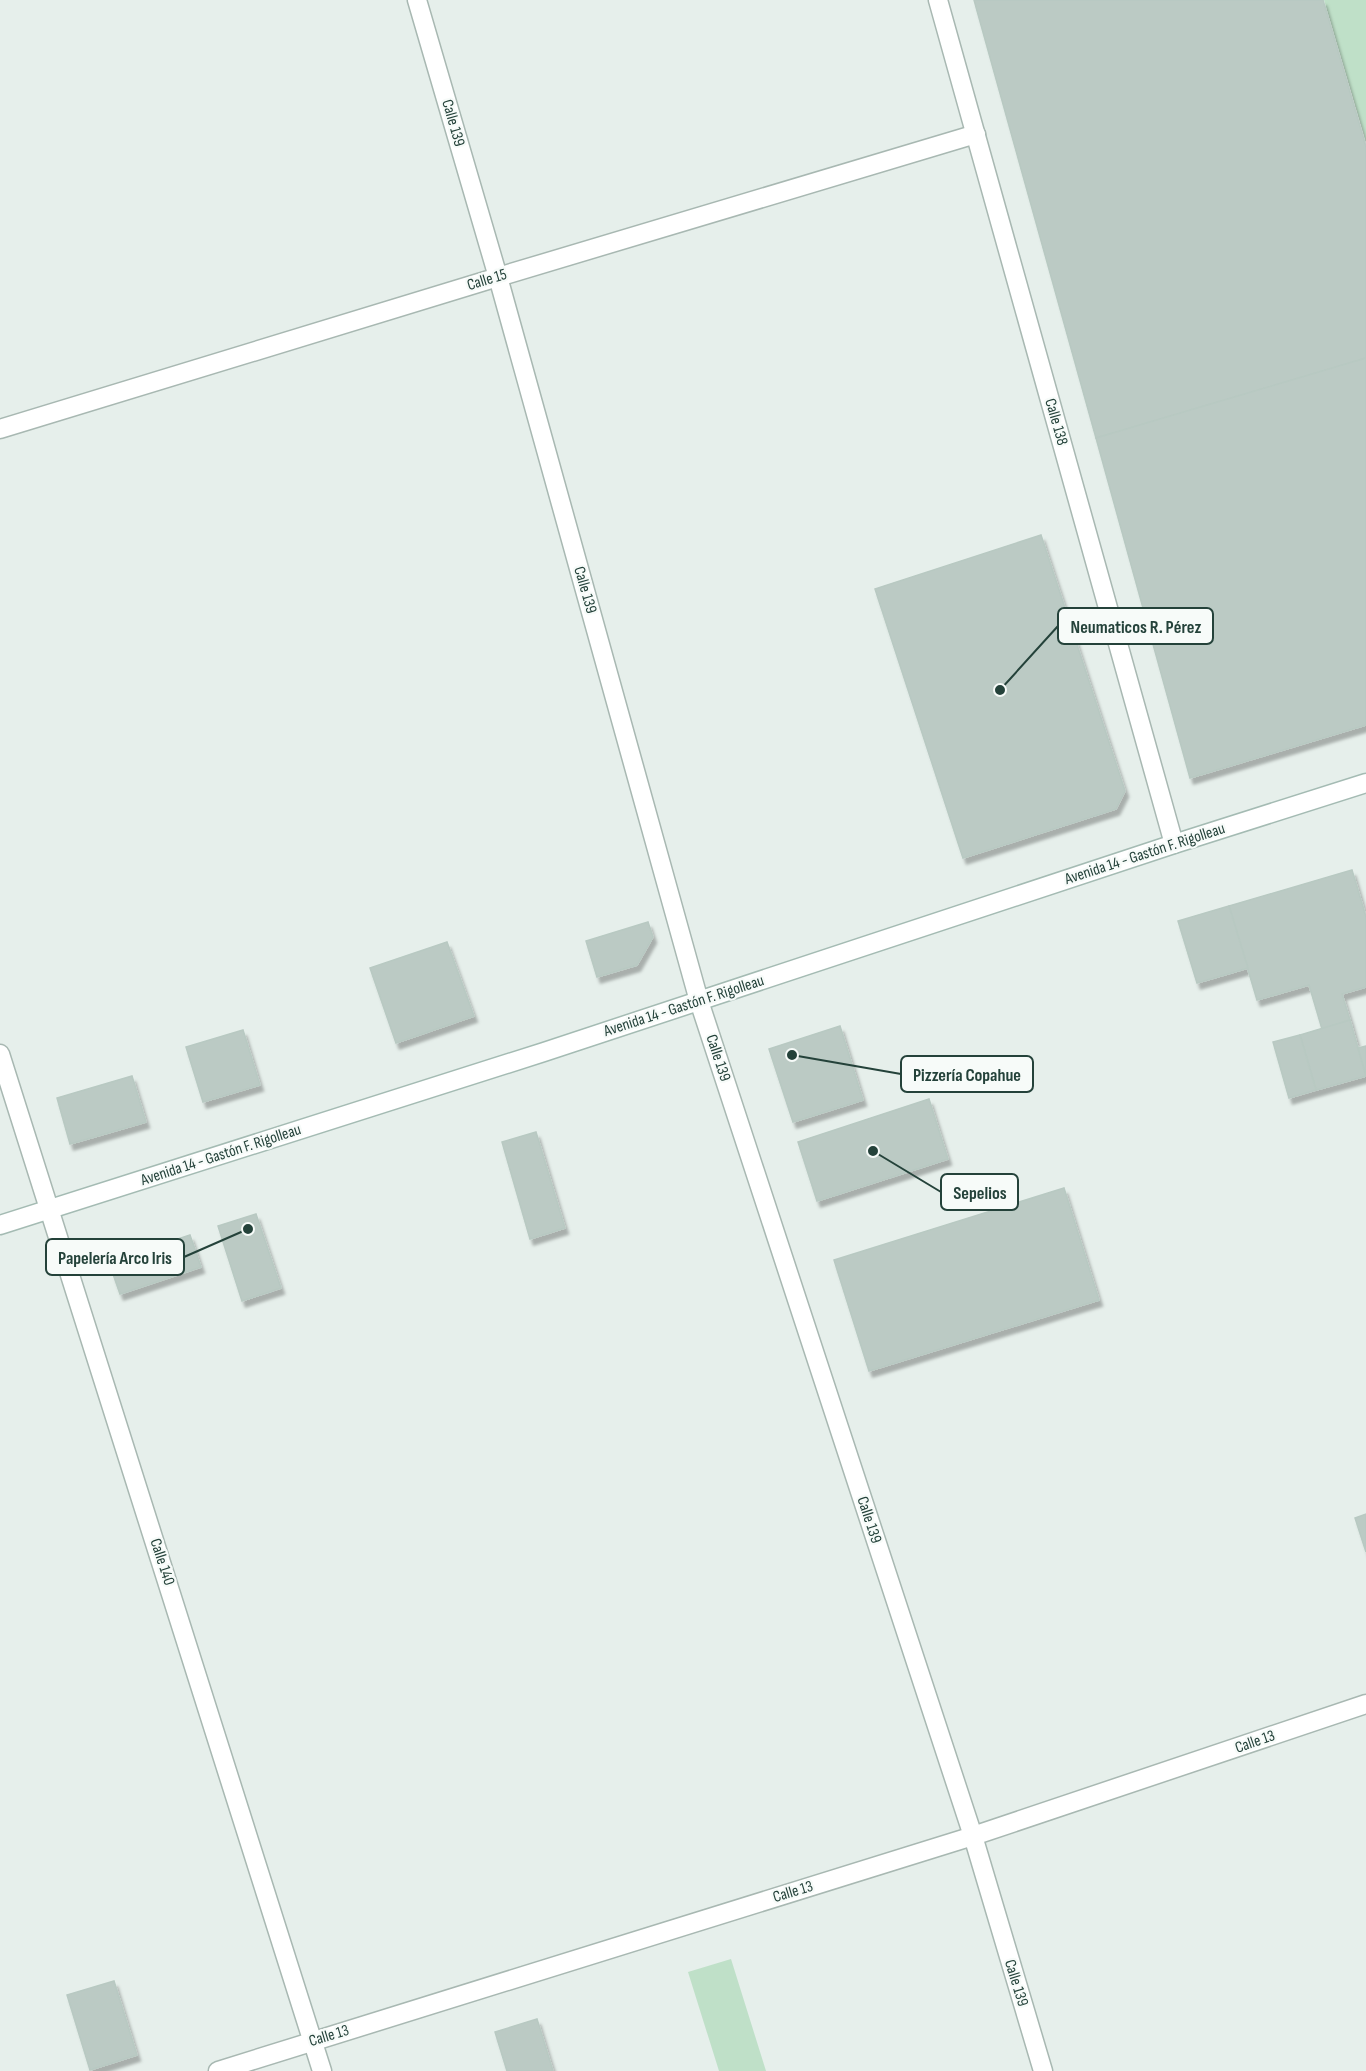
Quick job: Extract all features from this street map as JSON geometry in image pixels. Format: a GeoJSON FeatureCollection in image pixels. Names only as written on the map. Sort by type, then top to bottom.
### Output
{"type":"FeatureCollection","features":[{"type":"Feature","properties":{"kind":"street","name":"Calle 139"},"geometry":{"type":"LineString","coordinates":[[417,0],[498,277],[699,1002],[973,1836],[1043,2071]]}},
{"type":"Feature","properties":{"kind":"street","name":"Calle 138"},"geometry":{"type":"LineString","coordinates":[[938,0],[1174,844]]}},
{"type":"Feature","properties":{"kind":"street","name":"Calle 15"},"geometry":{"type":"LineString","coordinates":[[0,429],[976,134]]}},
{"type":"Feature","properties":{"kind":"street","name":"Avenida 14 - Gastón F. Rigolleau"},"geometry":{"type":"LineString","coordinates":[[0,1226],[699,1002],[1174,844],[1366,785]]}},
{"type":"Feature","properties":{"kind":"street","name":"Calle 140"},"geometry":{"type":"LineString","coordinates":[[0,1054],[51,1209],[322,2071]]}},
{"type":"Feature","properties":{"kind":"street","name":"Calle 13"},"geometry":{"type":"LineString","coordinates":[[218,2071],[973,1836],[1366,1704]]}},
{"type":"Feature","properties":{"kind":"green space"},"geometry":{"type":"Polygon","coordinates":[[[1324,0],[1366,0],[1366,142],[1324,0]]]}},
{"type":"Feature","properties":{"kind":"green space"},"geometry":{"type":"Polygon","coordinates":[[[731,1959],[766,2071],[719,2071],[688,1972],[731,1959]]]}},
{"type":"Feature","properties":{"kind":"building"},"geometry":{"type":"Polygon","coordinates":[[[974,0],[1323,0],[1366,147],[1366,358],[1096,438],[974,0]]]}},
{"type":"Feature","properties":{"kind":"building"},"geometry":{"type":"Polygon","coordinates":[[[1366,358],[1366,725],[1190,778],[1096,438],[1366,358]]]}},
{"type":"Feature","properties":{"kind":"building"},"geometry":{"type":"Polygon","coordinates":[[[1041,535],[1125,791],[1116,809],[963,858],[875,589],[1041,535]]]}},
{"type":"Feature","properties":{"kind":"building"},"geometry":{"type":"Polygon","coordinates":[[[1352,870],[1366,917],[1366,987],[1342,994],[1350,1020],[1322,1029],[1309,985],[1257,1000],[1229,906],[1352,870]]]}},
{"type":"Feature","properties":{"kind":"building"},"geometry":{"type":"Polygon","coordinates":[[[1229,906],[1248,968],[1197,983],[1178,921],[1229,906]]]}},
{"type":"Feature","properties":{"kind":"building"},"geometry":{"type":"Polygon","coordinates":[[[648,922],[653,937],[637,965],[597,977],[586,941],[648,922]]]}},
{"type":"Feature","properties":{"kind":"building"},"geometry":{"type":"Polygon","coordinates":[[[447,942],[474,1016],[396,1043],[370,968],[447,942]]]}},
{"type":"Feature","properties":{"kind":"building"},"geometry":{"type":"Polygon","coordinates":[[[1350,1020],[1366,1076],[1316,1090],[1300,1035],[1350,1020]]]}},
{"type":"Feature","properties":{"kind":"building"},"geometry":{"type":"Polygon","coordinates":[[[840,1026],[863,1100],[793,1122],[769,1049],[840,1026]]]}},
{"type":"Feature","properties":{"kind":"building"},"geometry":{"type":"Polygon","coordinates":[[[243,1030],[260,1085],[203,1102],[186,1047],[243,1030]]]}},
{"type":"Feature","properties":{"kind":"building"},"geometry":{"type":"Polygon","coordinates":[[[1300,1035],[1316,1090],[1289,1098],[1273,1042],[1300,1035]]]}},
{"type":"Feature","properties":{"kind":"building"},"geometry":{"type":"Polygon","coordinates":[[[1366,1046],[1366,1075],[1358,1048],[1366,1046]]]}},
{"type":"Feature","properties":{"kind":"building"},"geometry":{"type":"Polygon","coordinates":[[[132,1076],[146,1122],[70,1144],[57,1098],[132,1076]]]}},
{"type":"Feature","properties":{"kind":"building"},"geometry":{"type":"Polygon","coordinates":[[[929,1099],[948,1159],[817,1201],[798,1142],[929,1099]]]}},
{"type":"Feature","properties":{"kind":"building"},"geometry":{"type":"Polygon","coordinates":[[[536,1132],[565,1228],[530,1239],[502,1142],[536,1132]]]}},
{"type":"Feature","properties":{"kind":"building"},"geometry":{"type":"Polygon","coordinates":[[[1064,1188],[1099,1300],[869,1371],[834,1260],[1064,1188]]]}},
{"type":"Feature","properties":{"kind":"building"},"geometry":{"type":"Polygon","coordinates":[[[256,1214],[281,1288],[242,1301],[218,1226],[256,1214]]]}},
{"type":"Feature","properties":{"kind":"building"},"geometry":{"type":"Polygon","coordinates":[[[190,1235],[201,1267],[120,1294],[113,1274],[123,1257],[190,1235]]]}},
{"type":"Feature","properties":{"kind":"building"},"geometry":{"type":"Polygon","coordinates":[[[1366,1514],[1366,1552],[1355,1518],[1366,1514]]]}},
{"type":"Feature","properties":{"kind":"building"},"geometry":{"type":"Polygon","coordinates":[[[114,1981],[137,2055],[90,2070],[67,1995],[114,1981]]]}},
{"type":"Feature","properties":{"kind":"building"},"geometry":{"type":"Polygon","coordinates":[[[537,2019],[553,2071],[507,2071],[495,2032],[537,2019]]]}},
{"type":"Feature","properties":{"kind":"place","name":"Neumaticos R. Pérez"},"geometry":{"type":"Point","coordinates":[1000,690]}},
{"type":"Feature","properties":{"kind":"place","name":"Pizzería Copahue"},"geometry":{"type":"Point","coordinates":[792,1055]}},
{"type":"Feature","properties":{"kind":"place","name":"Sepelios"},"geometry":{"type":"Point","coordinates":[873,1151]}},
{"type":"Feature","properties":{"kind":"place","name":"Papelería Arco Iris"},"geometry":{"type":"Point","coordinates":[248,1229]}}]}
